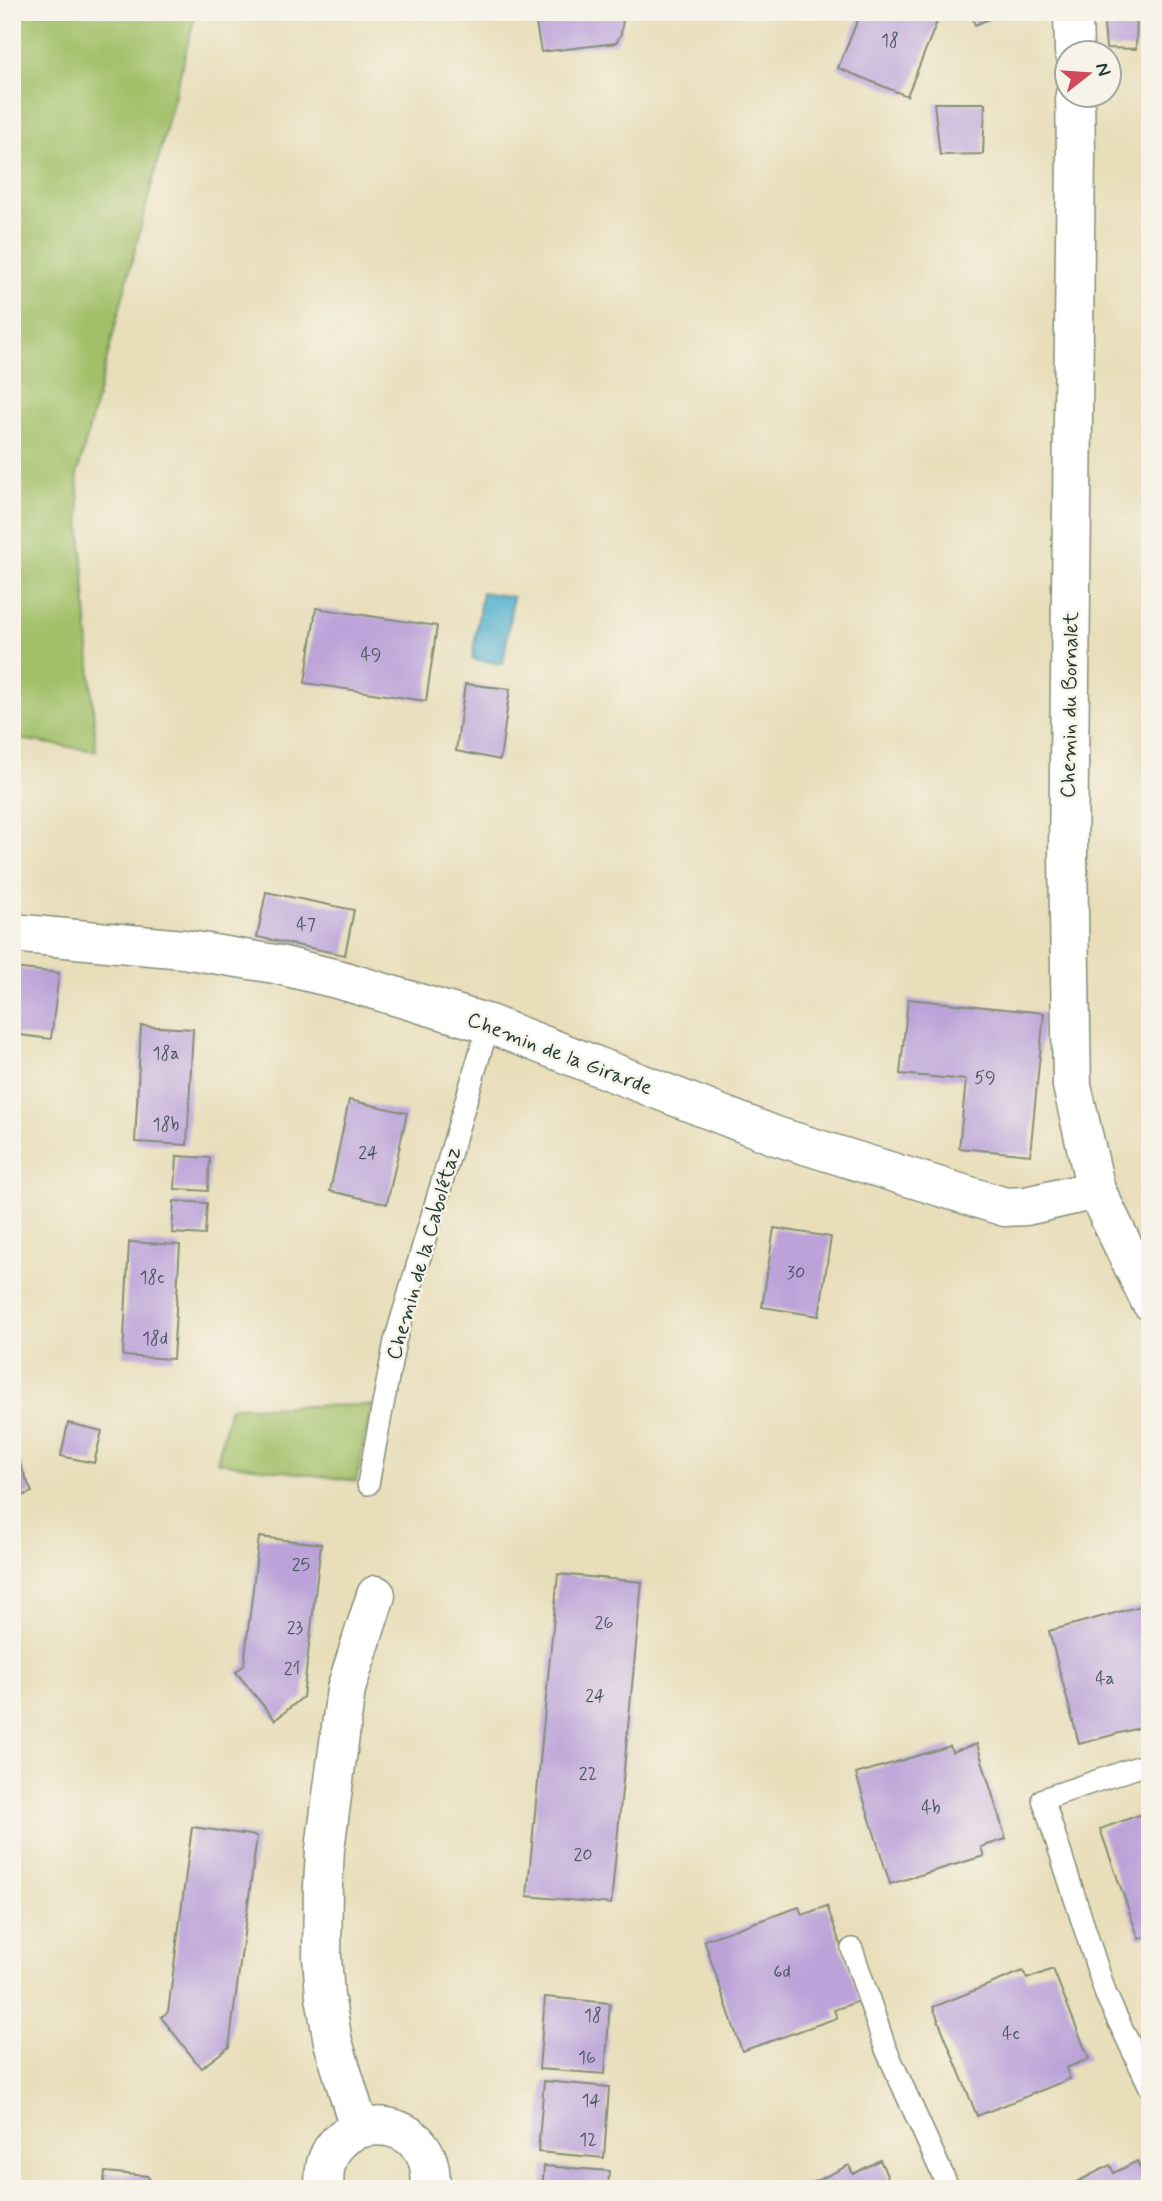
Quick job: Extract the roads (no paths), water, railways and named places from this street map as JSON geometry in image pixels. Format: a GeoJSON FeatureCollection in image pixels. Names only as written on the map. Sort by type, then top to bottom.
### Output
{"type":"FeatureCollection","features":[{"type":"Feature","properties":{"kind":"street"},"geometry":{"type":"LineString","coordinates":[[1073,12],[1074,38]]}},
{"type":"Feature","properties":{"kind":"street","name":"Chemin du Bornalet"},"geometry":{"type":"LineString","coordinates":[[1075,108],[1068,856],[1072,1086],[1096,1190],[1150,1301]]}},
{"type":"Feature","properties":{"kind":"street","name":"Chemin de la Girarde"},"geometry":{"type":"LineString","coordinates":[[12,933],[183,949],[275,964],[341,980],[776,1136],[1004,1207],[1026,1206],[1096,1190]]}},
{"type":"Feature","properties":{"kind":"street"},"geometry":{"type":"LineString","coordinates":[[359,2128],[333,2042],[325,1996],[322,1957],[323,1887],[346,1689],[376,1595]]}},
{"type":"Feature","properties":{"kind":"street"},"geometry":{"type":"LineString","coordinates":[[325,2189],[324,2175],[330,2153],[345,2136],[359,2128],[372,2125],[386,2126],[411,2137],[428,2160],[430,2189]]}},
{"type":"Feature","properties":{"kind":"lane","name":"Chemin de la Cabolétaz"},"geometry":{"type":"LineString","coordinates":[[369,1484],[395,1341],[486,1034]]}},
{"type":"Feature","properties":{"kind":"lane"},"geometry":{"type":"LineString","coordinates":[[1150,1762],[1042,1799],[1106,1995],[1150,2087]]}},
{"type":"Feature","properties":{"kind":"lane"},"geometry":{"type":"LineString","coordinates":[[852,1949],[885,2047],[949,2189]]}},
{"type":"Feature","properties":{"kind":"water"},"geometry":{"type":"Polygon","coordinates":[[[482,592],[513,597],[503,664],[472,659],[482,592]]]}}]}
